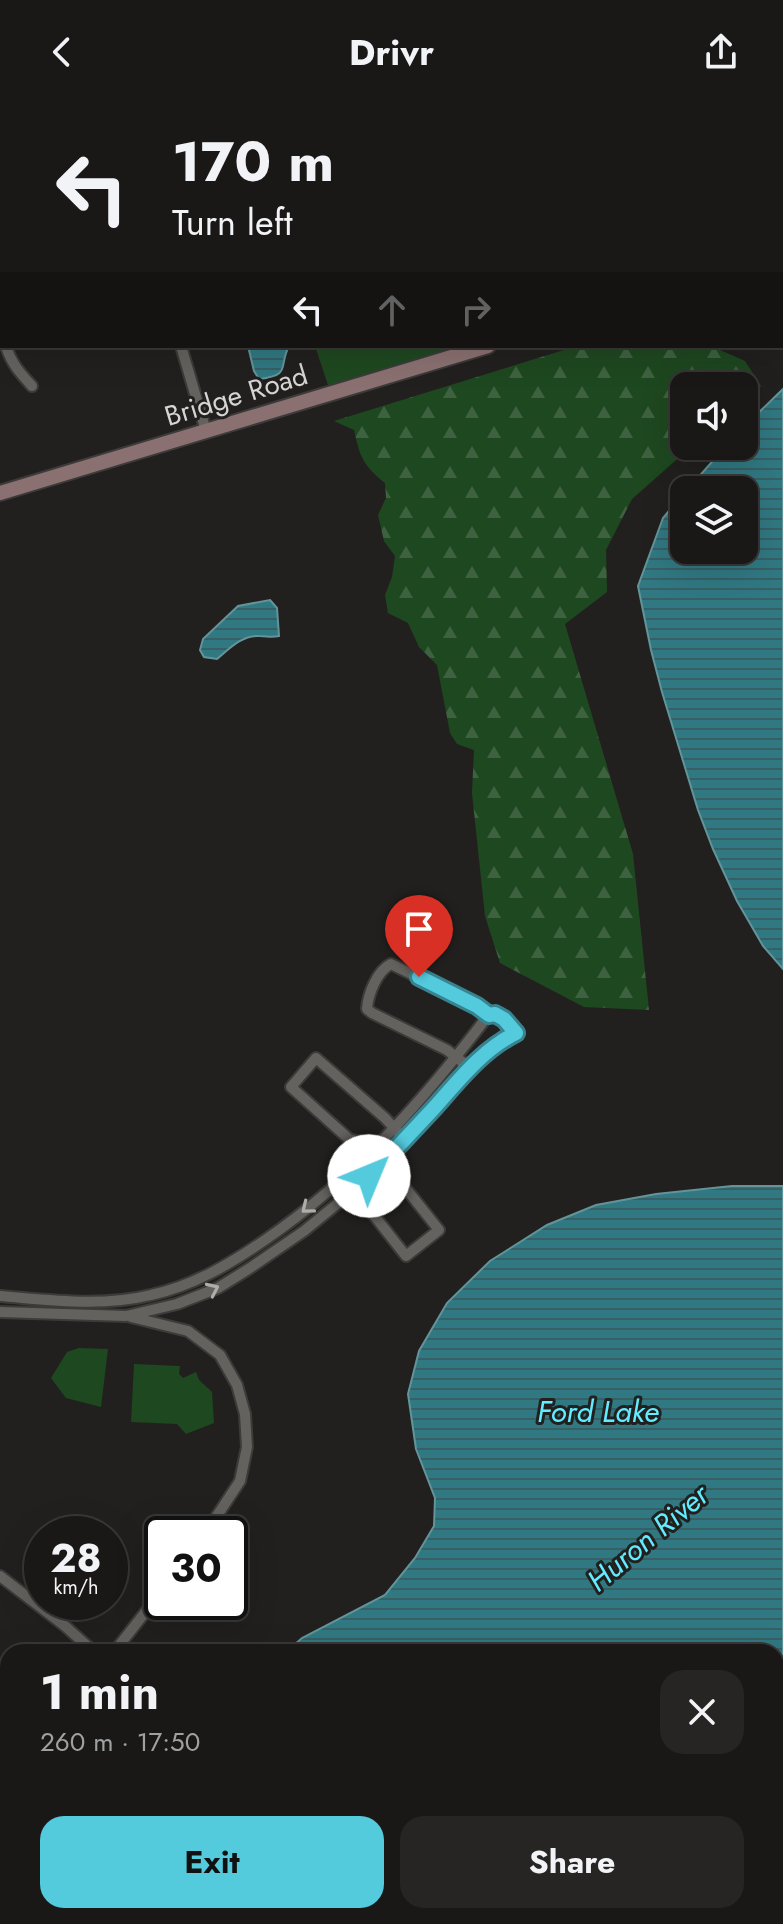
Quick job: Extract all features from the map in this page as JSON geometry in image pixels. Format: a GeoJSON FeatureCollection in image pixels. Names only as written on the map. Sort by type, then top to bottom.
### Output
{"type":"FeatureCollection","features":[{"type":"Feature","properties":{"kind":"street"},"geometry":{"type":"LineString","coordinates":[[7,348],[18,371],[32,386]]}},
{"type":"Feature","properties":{"kind":"street"},"geometry":{"type":"LineString","coordinates":[[182,348],[206,431]]}},
{"type":"Feature","properties":{"kind":"street","name":"Bridge Road"},"geometry":{"type":"LineString","coordinates":[[0,493],[481,348]]}},
{"type":"Feature","properties":{"kind":"street"},"geometry":{"type":"LineString","coordinates":[[470,1068],[447,1050],[372,1013],[367,1009],[368,999],[383,968],[391,964],[477,1006],[489,1015]]}},
{"type":"Feature","properties":{"kind":"street"},"geometry":{"type":"LineString","coordinates":[[0,1296],[95,1302],[136,1298],[169,1291],[222,1268],[286,1226],[346,1177],[395,1128],[489,1015],[495,1014],[504,1019],[516,1033],[498,1042],[470,1068],[384,1161],[304,1231],[218,1288],[177,1304],[126,1316]]}},
{"type":"Feature","properties":{"kind":"street"},"geometry":{"type":"LineString","coordinates":[[370,1153],[357,1141],[349,1139],[291,1087],[316,1058],[405,1140]]}},
{"type":"Feature","properties":{"kind":"street"},"geometry":{"type":"LineString","coordinates":[[346,1177],[406,1256],[439,1230],[384,1161]]}},
{"type":"Feature","properties":{"kind":"street"},"geometry":{"type":"LineString","coordinates":[[247,1253],[254,1265]]}},
{"type":"Feature","properties":{"kind":"street"},"geometry":{"type":"LineString","coordinates":[[169,1291],[177,1304]]}},
{"type":"Feature","properties":{"kind":"street"},"geometry":{"type":"LineString","coordinates":[[31,1313],[32,1298]]}},
{"type":"Feature","properties":{"kind":"street"},"geometry":{"type":"LineString","coordinates":[[95,1302],[96,1315]]}},
{"type":"Feature","properties":{"kind":"street"},"geometry":{"type":"LineString","coordinates":[[0,1312],[126,1316],[188,1331],[220,1355],[237,1385],[245,1414],[247,1447],[240,1481],[217,1516]]}},
{"type":"Feature","properties":{"kind":"street"},"geometry":{"type":"LineString","coordinates":[[0,1318],[39,1318],[48,1314]]}},
{"type":"Feature","properties":{"kind":"street"},"geometry":{"type":"LineString","coordinates":[[0,1576],[85,1644]]}},
{"type":"Feature","properties":{"kind":"street"},"geometry":{"type":"LineString","coordinates":[[120,1644],[144,1614]]}},
{"type":"Feature","properties":{"kind":"green space"},"geometry":{"type":"Polygon","coordinates":[[[316,348],[458,348],[329,388],[316,348]]]}},
{"type":"Feature","properties":{"kind":"green space"},"geometry":{"type":"Polygon","coordinates":[[[571,348],[716,348],[745,361],[752,372],[670,372],[670,460],[676,460],[632,499],[606,550],[607,592],[565,624],[633,854],[649,1010],[584,1007],[500,963],[485,916],[472,793],[474,750],[457,744],[450,733],[437,665],[419,647],[408,623],[388,613],[385,595],[395,556],[384,541],[378,515],[386,498],[385,483],[364,460],[354,430],[334,421],[571,348]]]}},
{"type":"Feature","properties":{"kind":"green space"},"geometry":{"type":"Polygon","coordinates":[[[79,1348],[108,1349],[101,1407],[66,1398],[51,1378],[67,1352],[79,1348]]]}},
{"type":"Feature","properties":{"kind":"green space"},"geometry":{"type":"Polygon","coordinates":[[[134,1364],[180,1366],[179,1374],[183,1378],[196,1372],[199,1380],[212,1392],[214,1423],[186,1434],[177,1424],[131,1422],[134,1364]]]}},
{"type":"Feature","properties":{"kind":"water"},"geometry":{"type":"Polygon","coordinates":[[[248,348],[288,348],[282,369],[276,375],[259,379],[248,348]]]}},
{"type":"Feature","properties":{"kind":"water"},"geometry":{"type":"Polygon","coordinates":[[[783,389],[783,969],[763,946],[737,901],[698,810],[662,692],[638,586],[663,518],[670,510],[670,564],[758,564],[758,476],[699,476],[714,460],[758,460],[758,413],[783,389]]]}},
{"type":"Feature","properties":{"kind":"water"},"geometry":{"type":"Polygon","coordinates":[[[270,600],[277,608],[279,636],[253,636],[236,643],[217,659],[204,657],[200,650],[203,639],[238,606],[270,600]]]}},
{"type":"Feature","properties":{"kind":"water","name":"Ford Lake"},"geometry":{"type":"Polygon","coordinates":[[[732,1186],[783,1186],[783,1644],[295,1644],[385,1595],[415,1558],[434,1526],[435,1498],[416,1449],[408,1394],[419,1351],[447,1303],[490,1261],[547,1225],[596,1205],[656,1194],[732,1186]]]}},
{"type":"Feature","properties":{"kind":"route"},"geometry":{"type":"LineString","coordinates":[[369,1176],[470,1068],[498,1042],[516,1033],[504,1019],[495,1014],[489,1015],[419,977]]}},
{"type":"Feature","properties":{"kind":"water label","name":"Huron River"},"geometry":{"type":"Point","coordinates":[648,1538]}}]}
